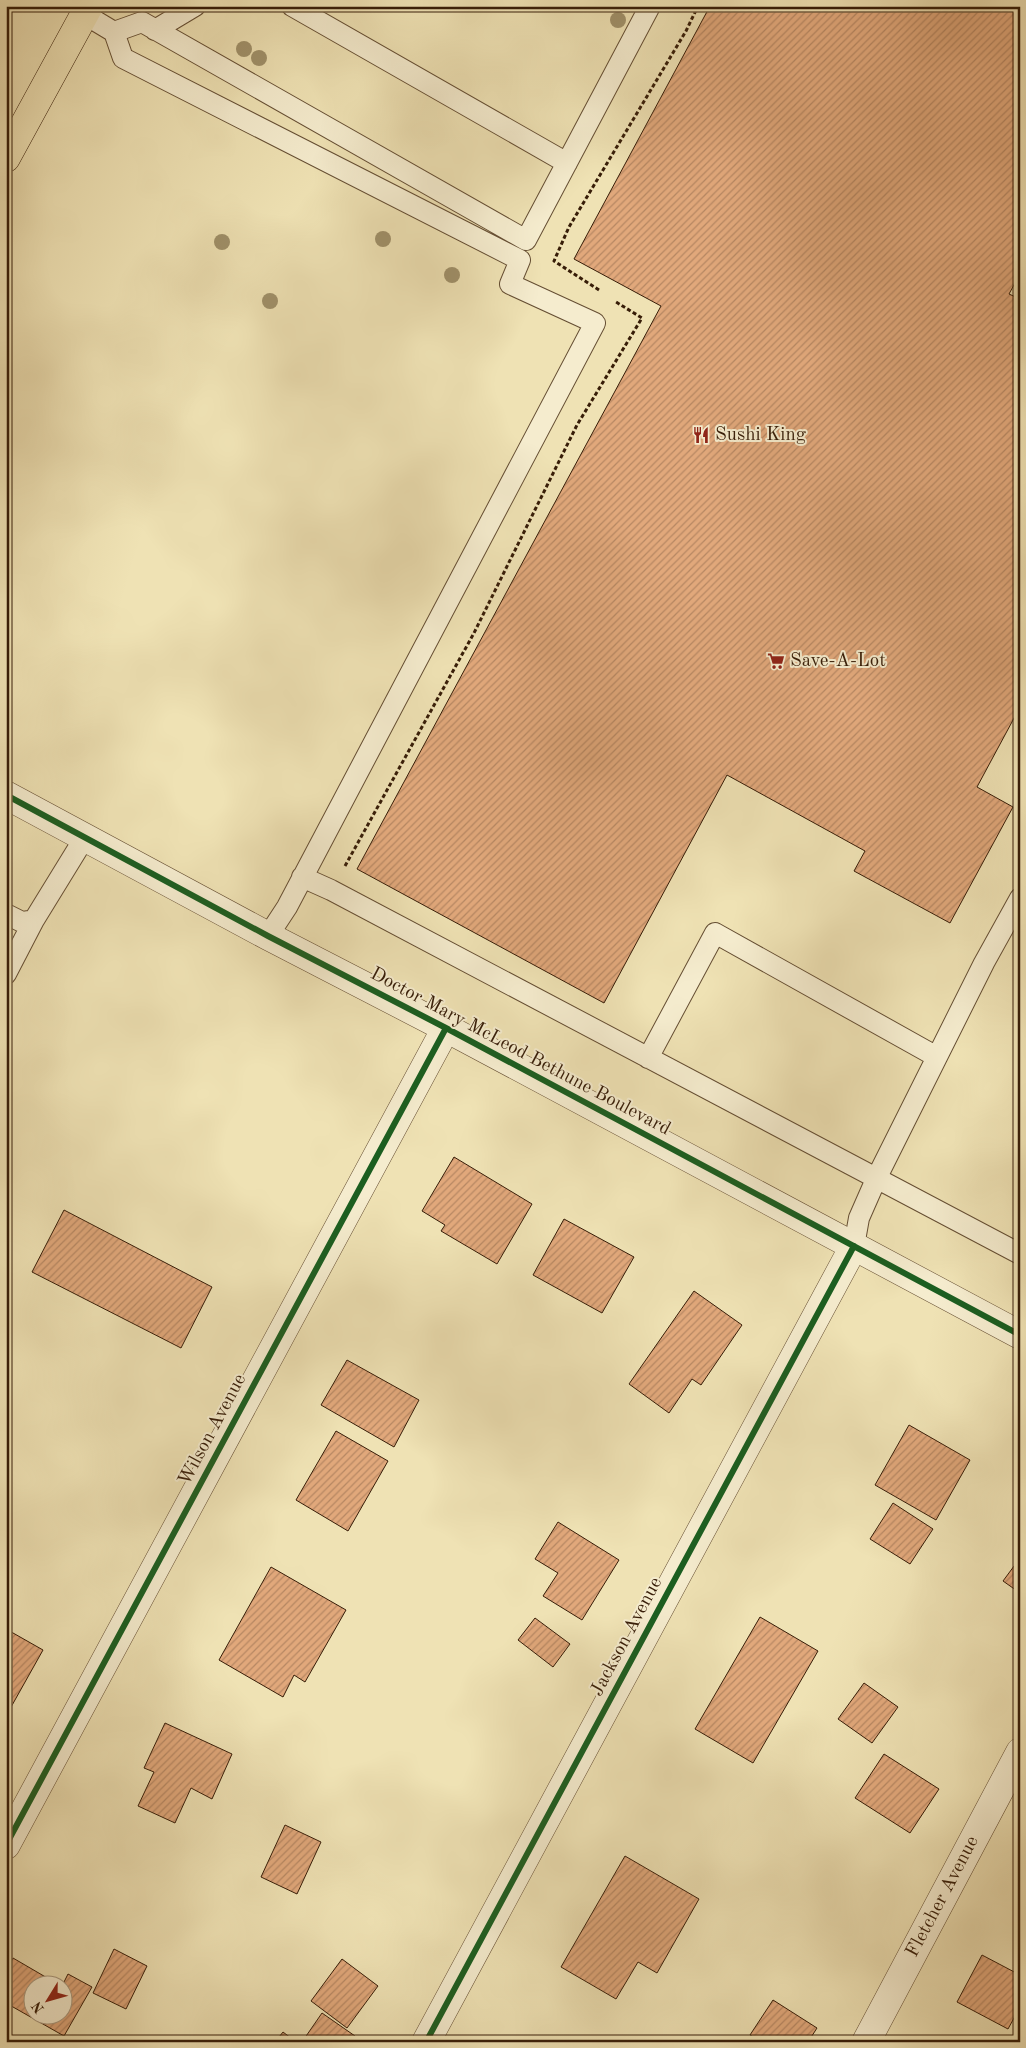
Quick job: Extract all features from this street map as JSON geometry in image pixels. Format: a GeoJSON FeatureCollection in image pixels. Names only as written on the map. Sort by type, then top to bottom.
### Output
{"type":"FeatureCollection","features":[{"type":"Feature","properties":{"kind":"main road"},"geometry":{"type":"LineString","coordinates":[[6,158],[81,9]]}},
{"type":"Feature","properties":{"kind":"street","name":"Doctor Mary McLeod Bethune Boulevard"},"geometry":{"type":"LineString","coordinates":[[6,794],[268,936],[446,1028],[1020,1335]]}},
{"type":"Feature","properties":{"kind":"street","name":"Wilson Avenue"},"geometry":{"type":"LineString","coordinates":[[6,1845],[446,1028]]}},
{"type":"Feature","properties":{"kind":"street","name":"Jackson Avenue"},"geometry":{"type":"LineString","coordinates":[[426,2042],[854,1246]]}},
{"type":"Feature","properties":{"kind":"street","name":"Fletcher Avenue"},"geometry":{"type":"LineString","coordinates":[[866,2042],[1020,1752]]}},
{"type":"Feature","properties":{"kind":"lane"},"geometry":{"type":"LineString","coordinates":[[155,30],[195,6]]}},
{"type":"Feature","properties":{"kind":"lane"},"geometry":{"type":"LineString","coordinates":[[292,6],[567,162]]}},
{"type":"Feature","properties":{"kind":"lane"},"geometry":{"type":"LineString","coordinates":[[114,32],[142,22],[526,240],[650,6]]}},
{"type":"Feature","properties":{"kind":"lane"},"geometry":{"type":"LineString","coordinates":[[81,9],[114,32],[123,58],[520,260],[510,284],[595,323],[302,877],[268,936]]}},
{"type":"Feature","properties":{"kind":"lane"},"geometry":{"type":"LineString","coordinates":[[6,974],[34,920],[85,837]]}},
{"type":"Feature","properties":{"kind":"lane"},"geometry":{"type":"LineString","coordinates":[[302,877],[331,890],[1020,1254]]}},
{"type":"Feature","properties":{"kind":"lane"},"geometry":{"type":"LineString","coordinates":[[854,1246],[859,1218],[877,1177],[1020,898]]}},
{"type":"Feature","properties":{"kind":"lane"},"geometry":{"type":"LineString","coordinates":[[6,914],[22,922],[34,920]]}},
{"type":"Feature","properties":{"kind":"lane"},"geometry":{"type":"LineString","coordinates":[[648,1058],[715,933],[937,1057]]}},
{"type":"Feature","properties":{"kind":"building"},"geometry":{"type":"Polygon","coordinates":[[[710,6],[1020,6],[1020,274],[1009,294],[1020,299],[1020,707],[977,787],[1013,807],[950,923],[854,871],[865,851],[727,775],[604,1003],[357,869],[661,306],[574,259],[710,6]]]}},
{"type":"Feature","properties":{"kind":"building"},"geometry":{"type":"Polygon","coordinates":[[[454,1157],[532,1204],[497,1264],[441,1231],[445,1225],[422,1211],[454,1157]]]}},
{"type":"Feature","properties":{"kind":"building"},"geometry":{"type":"Polygon","coordinates":[[[64,1210],[212,1287],[181,1348],[32,1272],[64,1210]]]}},
{"type":"Feature","properties":{"kind":"building"},"geometry":{"type":"Polygon","coordinates":[[[564,1219],[634,1257],[602,1313],[533,1275],[564,1219]]]}},
{"type":"Feature","properties":{"kind":"building"},"geometry":{"type":"Polygon","coordinates":[[[694,1291],[742,1325],[701,1385],[692,1379],[669,1413],[629,1384],[694,1291]]]}},
{"type":"Feature","properties":{"kind":"building"},"geometry":{"type":"Polygon","coordinates":[[[347,1360],[419,1400],[394,1447],[321,1405],[347,1360]]]}},
{"type":"Feature","properties":{"kind":"building"},"geometry":{"type":"Polygon","coordinates":[[[909,1425],[970,1460],[936,1520],[875,1485],[909,1425]]]}},
{"type":"Feature","properties":{"kind":"building"},"geometry":{"type":"Polygon","coordinates":[[[336,1431],[388,1461],[348,1531],[296,1500],[336,1431]]]}},
{"type":"Feature","properties":{"kind":"building"},"geometry":{"type":"Polygon","coordinates":[[[893,1503],[933,1529],[910,1564],[870,1539],[893,1503]]]}},
{"type":"Feature","properties":{"kind":"building"},"geometry":{"type":"Polygon","coordinates":[[[558,1522],[619,1560],[582,1620],[543,1596],[558,1573],[535,1559],[558,1522]]]}},
{"type":"Feature","properties":{"kind":"building"},"geometry":{"type":"Polygon","coordinates":[[[1020,1558],[1020,1593],[1003,1581],[1020,1558]]]}},
{"type":"Feature","properties":{"kind":"building"},"geometry":{"type":"Polygon","coordinates":[[[271,1567],[346,1610],[305,1682],[294,1675],[283,1697],[219,1660],[271,1567]]]}},
{"type":"Feature","properties":{"kind":"building"},"geometry":{"type":"Polygon","coordinates":[[[760,1617],[818,1651],[753,1763],[695,1729],[760,1617]]]}},
{"type":"Feature","properties":{"kind":"building"},"geometry":{"type":"Polygon","coordinates":[[[535,1618],[570,1644],[553,1667],[518,1640],[535,1618]]]}},
{"type":"Feature","properties":{"kind":"building"},"geometry":{"type":"Polygon","coordinates":[[[6,1629],[43,1650],[6,1716],[6,1629]]]}},
{"type":"Feature","properties":{"kind":"building"},"geometry":{"type":"Polygon","coordinates":[[[864,1683],[898,1707],[872,1743],[838,1719],[864,1683]]]}},
{"type":"Feature","properties":{"kind":"building"},"geometry":{"type":"Polygon","coordinates":[[[165,1723],[232,1754],[212,1799],[191,1788],[175,1823],[138,1806],[154,1772],[144,1768],[165,1723]]]}},
{"type":"Feature","properties":{"kind":"building"},"geometry":{"type":"Polygon","coordinates":[[[884,1754],[939,1789],[910,1833],[855,1798],[884,1754]]]}},
{"type":"Feature","properties":{"kind":"building"},"geometry":{"type":"Polygon","coordinates":[[[285,1825],[321,1842],[297,1894],[261,1877],[285,1825]]]}},
{"type":"Feature","properties":{"kind":"building"},"geometry":{"type":"Polygon","coordinates":[[[625,1856],[699,1899],[657,1973],[638,1962],[616,1999],[561,1967],[625,1856]]]}},
{"type":"Feature","properties":{"kind":"building"},"geometry":{"type":"Polygon","coordinates":[[[114,1949],[147,1966],[126,2009],[93,1993],[114,1949]]]}},
{"type":"Feature","properties":{"kind":"building"},"geometry":{"type":"Polygon","coordinates":[[[982,1955],[1020,1975],[1020,2007],[1008,2029],[957,2002],[982,1955]]]}},
{"type":"Feature","properties":{"kind":"building"},"geometry":{"type":"Polygon","coordinates":[[[13,1958],[44,1976],[22,1976],[22,2012],[6,2003],[6,1971],[13,1958]]]}},
{"type":"Feature","properties":{"kind":"building"},"geometry":{"type":"Polygon","coordinates":[[[342,1959],[378,1986],[347,2028],[311,2001],[342,1959]]]}},
{"type":"Feature","properties":{"kind":"building"},"geometry":{"type":"Polygon","coordinates":[[[72,1976],[92,1987],[72,2022],[72,1976]]]}},
{"type":"Feature","properties":{"kind":"building"},"geometry":{"type":"Polygon","coordinates":[[[773,2000],[817,2028],[808,2042],[762,2042],[750,2035],[773,2000]]]}},
{"type":"Feature","properties":{"kind":"building"},"geometry":{"type":"Polygon","coordinates":[[[322,2013],[355,2036],[351,2042],[302,2042],[322,2013]]]}},
{"type":"Feature","properties":{"kind":"building"},"geometry":{"type":"Polygon","coordinates":[[[46,2026],[70,2026],[64,2036],[46,2026]]]}},
{"type":"Feature","properties":{"kind":"building"},"geometry":{"type":"Polygon","coordinates":[[[283,2032],[296,2042],[275,2042],[283,2032]]]}},
{"type":"Feature","properties":{"kind":"cycle path"},"geometry":{"type":"LineString","coordinates":[[6,795],[1020,1335]]}},
{"type":"Feature","properties":{"kind":"cycle path"},"geometry":{"type":"LineString","coordinates":[[6,1845],[446,1028]]}},
{"type":"Feature","properties":{"kind":"cycle path"},"geometry":{"type":"LineString","coordinates":[[426,2042],[854,1246]]}},
{"type":"Feature","properties":{"kind":"place","name":"Sushi King"},"geometry":{"type":"Point","coordinates":[701,435]}},
{"type":"Feature","properties":{"kind":"place","name":"Save-A-Lot"},"geometry":{"type":"Point","coordinates":[776,661]}}]}
